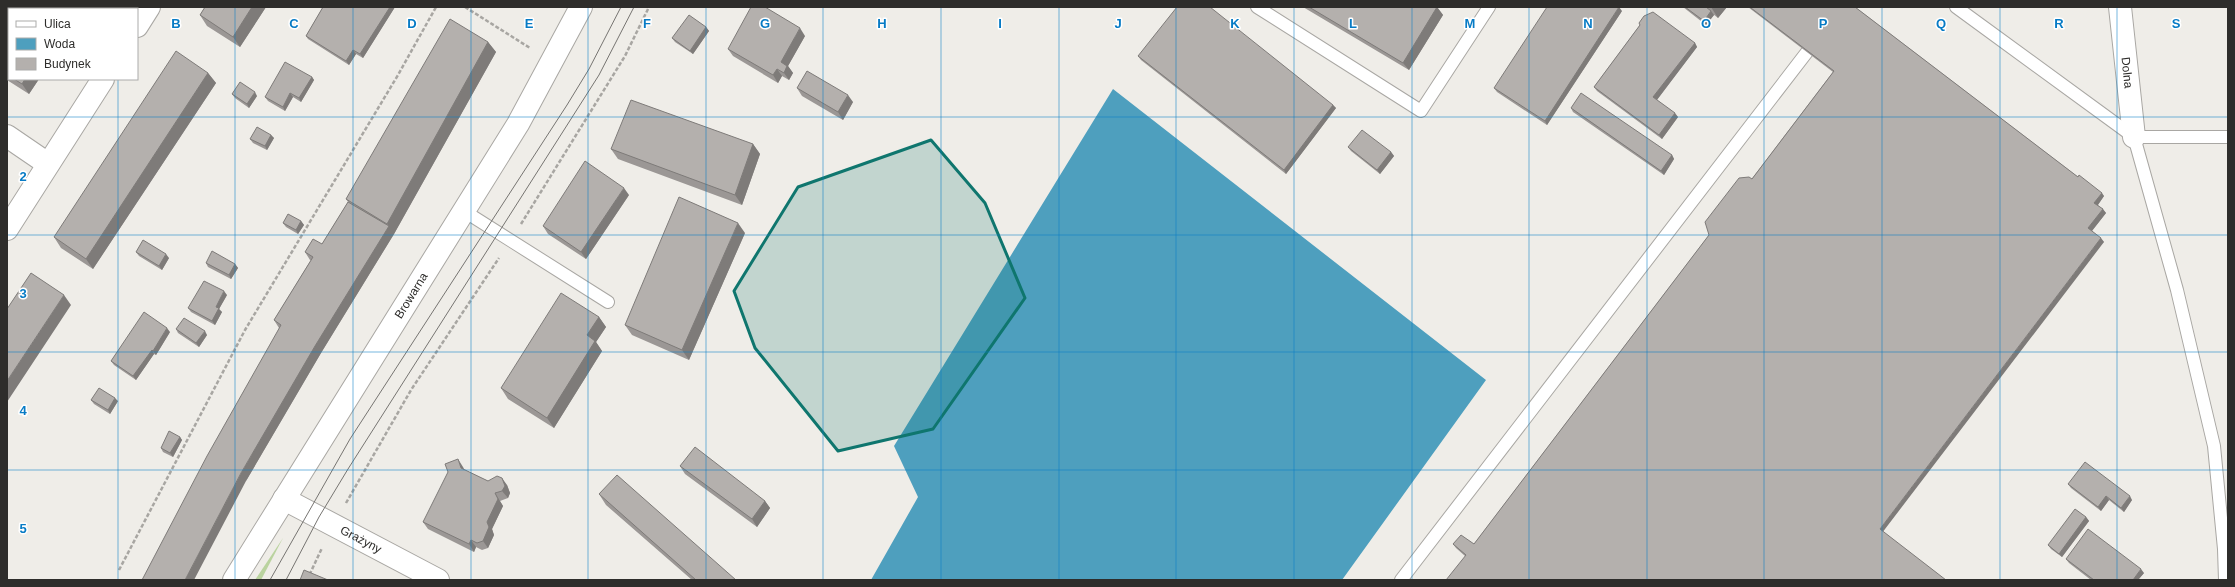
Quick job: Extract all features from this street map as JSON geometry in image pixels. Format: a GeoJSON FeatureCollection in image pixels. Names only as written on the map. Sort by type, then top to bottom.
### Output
{"type":"FeatureCollection","features":[{"type":"Feature","properties":{"kind":"main road"},"geometry":{"type":"LineString","coordinates":[[138,24],[149,7]]}},
{"type":"Feature","properties":{"kind":"main road","name":"Browarna"},"geometry":{"type":"LineString","coordinates":[[234,580],[518,124],[580,7]]}},
{"type":"Feature","properties":{"kind":"main road","name":"Dolna"},"geometry":{"type":"LineString","coordinates":[[2120,7],[2134,137]]}},
{"type":"Feature","properties":{"kind":"main road"},"geometry":{"type":"LineString","coordinates":[[7,229],[102,80]]}},
{"type":"Feature","properties":{"kind":"main road"},"geometry":{"type":"LineString","coordinates":[[7,136],[48,164]]}},
{"type":"Feature","properties":{"kind":"main road","name":"Grażyny"},"geometry":{"type":"LineString","coordinates":[[284,499],[438,580]]}},
{"type":"Feature","properties":{"kind":"lane"},"geometry":{"type":"LineString","coordinates":[[1257,7],[1421,111],[1489,7]]}},
{"type":"Feature","properties":{"kind":"lane"},"geometry":{"type":"LineString","coordinates":[[1956,7],[2134,137],[2228,137]]}},
{"type":"Feature","properties":{"kind":"lane"},"geometry":{"type":"LineString","coordinates":[[1401,580],[1807,52]]}},
{"type":"Feature","properties":{"kind":"lane"},"geometry":{"type":"LineString","coordinates":[[2134,137],[2177,290],[2214,446],[2226,580]]}},
{"type":"Feature","properties":{"kind":"lane"},"geometry":{"type":"LineString","coordinates":[[464,211],[608,302]]}},
{"type":"Feature","properties":{"kind":"path"},"geometry":{"type":"LineString","coordinates":[[119,570],[246,330],[398,75],[436,7]]}},
{"type":"Feature","properties":{"kind":"path"},"geometry":{"type":"LineString","coordinates":[[465,7],[527,46],[553,60]]}},
{"type":"Feature","properties":{"kind":"path"},"geometry":{"type":"LineString","coordinates":[[307,580],[334,525],[411,390],[510,241],[625,56],[647,8]]}},
{"type":"Feature","properties":{"kind":"highlighted area"},"geometry":{"type":"Polygon","coordinates":[[[931,140],[985,203],[1025,298],[933,429],[838,451],[755,348],[734,291],[798,187],[931,140]]]}},
{"type":"Feature","properties":{"kind":"green space"},"geometry":{"type":"Polygon","coordinates":[[[283,538],[261,580],[255,580],[283,538]]]}},
{"type":"Feature","properties":{"kind":"water"},"geometry":{"type":"Polygon","coordinates":[[[1113,89],[1486,380],[1342,580],[871,580],[918,497],[894,446],[1113,89]]]}},
{"type":"Feature","properties":{"kind":"building"},"geometry":{"type":"Polygon","coordinates":[[[22,7],[72,7],[72,8],[21,8],[22,7]]]}},
{"type":"Feature","properties":{"kind":"building"},"geometry":{"type":"Polygon","coordinates":[[[205,7],[252,7],[233,37],[200,15],[205,7]]]}},
{"type":"Feature","properties":{"kind":"building"},"geometry":{"type":"Polygon","coordinates":[[[323,7],[390,7],[360,54],[353,50],[346,61],[306,36],[323,7]]]}},
{"type":"Feature","properties":{"kind":"building"},"geometry":{"type":"Polygon","coordinates":[[[751,7],[765,7],[800,28],[781,62],[787,66],[784,73],[777,69],[773,75],[728,49],[751,7]]]}},
{"type":"Feature","properties":{"kind":"building"},"geometry":{"type":"Polygon","coordinates":[[[1177,7],[1210,7],[1333,105],[1284,170],[1138,56],[1177,7]]]}},
{"type":"Feature","properties":{"kind":"building"},"geometry":{"type":"Polygon","coordinates":[[[1309,7],[1437,7],[1403,63],[1309,7]]]}},
{"type":"Feature","properties":{"kind":"building"},"geometry":{"type":"Polygon","coordinates":[[[1547,7],[1619,7],[1545,121],[1494,88],[1547,7]]]}},
{"type":"Feature","properties":{"kind":"building"},"geometry":{"type":"Polygon","coordinates":[[[1685,7],[1706,7],[1711,11],[1704,21],[1685,7]]]}},
{"type":"Feature","properties":{"kind":"building"},"geometry":{"type":"Polygon","coordinates":[[[1855,7],[2078,177],[2079,175],[2102,193],[2094,203],[2103,209],[2088,228],[2101,238],[1880,529],[1946,580],[1446,580],[1466,555],[1453,544],[1461,535],[1474,544],[1709,235],[1705,222],[1739,178],[1749,177],[1752,179],[1834,71],[1751,8],[1855,7]]]}},
{"type":"Feature","properties":{"kind":"building"},"geometry":{"type":"Polygon","coordinates":[[[1653,12],[1695,43],[1653,97],[1675,113],[1659,135],[1594,87],[1640,25],[1639,23],[1644,16],[1653,12]]]}},
{"type":"Feature","properties":{"kind":"building"},"geometry":{"type":"Polygon","coordinates":[[[689,15],[706,27],[690,51],[672,38],[689,15]]]}},
{"type":"Feature","properties":{"kind":"building"},"geometry":{"type":"Polygon","coordinates":[[[450,19],[488,42],[387,224],[346,199],[450,19]]]}},
{"type":"Feature","properties":{"kind":"building"},"geometry":{"type":"Polygon","coordinates":[[[8,28],[8,75],[7,74],[8,28]]]}},
{"type":"Feature","properties":{"kind":"building"},"geometry":{"type":"Polygon","coordinates":[[[176,51],[208,73],[86,259],[54,237],[176,51]]]}},
{"type":"Feature","properties":{"kind":"building"},"geometry":{"type":"Polygon","coordinates":[[[285,62],[312,77],[299,98],[290,93],[283,107],[265,97],[285,62]]]}},
{"type":"Feature","properties":{"kind":"building"},"geometry":{"type":"Polygon","coordinates":[[[807,71],[848,95],[838,112],[797,88],[807,71]]]}},
{"type":"Feature","properties":{"kind":"building"},"geometry":{"type":"Polygon","coordinates":[[[16,80],[24,80],[22,84],[16,80]]]}},
{"type":"Feature","properties":{"kind":"building"},"geometry":{"type":"Polygon","coordinates":[[[240,82],[255,92],[247,104],[232,94],[240,82]]]}},
{"type":"Feature","properties":{"kind":"building"},"geometry":{"type":"Polygon","coordinates":[[[1581,93],[1672,155],[1661,171],[1571,108],[1581,93]]]}},
{"type":"Feature","properties":{"kind":"building"},"geometry":{"type":"Polygon","coordinates":[[[631,100],[753,144],[735,195],[611,149],[631,100]]]}},
{"type":"Feature","properties":{"kind":"building"},"geometry":{"type":"Polygon","coordinates":[[[257,127],[271,135],[265,146],[250,139],[257,127]]]}},
{"type":"Feature","properties":{"kind":"building"},"geometry":{"type":"Polygon","coordinates":[[[1362,130],[1391,152],[1377,170],[1348,147],[1362,130]]]}},
{"type":"Feature","properties":{"kind":"building"},"geometry":{"type":"Polygon","coordinates":[[[585,161],[624,188],[581,252],[543,226],[585,161]]]}},
{"type":"Feature","properties":{"kind":"building"},"geometry":{"type":"Polygon","coordinates":[[[679,197],[738,223],[682,350],[625,325],[679,197]]]}},
{"type":"Feature","properties":{"kind":"building"},"geometry":{"type":"Polygon","coordinates":[[[348,202],[389,226],[315,346],[241,473],[185,580],[142,580],[207,456],[281,325],[274,320],[313,257],[305,252],[313,239],[322,244],[348,202]]]}},
{"type":"Feature","properties":{"kind":"building"},"geometry":{"type":"Polygon","coordinates":[[[288,214],[301,221],[296,230],[283,223],[288,214]]]}},
{"type":"Feature","properties":{"kind":"building"},"geometry":{"type":"Polygon","coordinates":[[[143,240],[166,254],[159,266],[136,252],[143,240]]]}},
{"type":"Feature","properties":{"kind":"building"},"geometry":{"type":"Polygon","coordinates":[[[212,251],[235,264],[229,275],[206,263],[212,251]]]}},
{"type":"Feature","properties":{"kind":"building"},"geometry":{"type":"Polygon","coordinates":[[[31,273],[64,295],[7,381],[7,309],[31,273]]]}},
{"type":"Feature","properties":{"kind":"building"},"geometry":{"type":"Polygon","coordinates":[[[204,281],[224,291],[216,307],[219,308],[212,321],[188,308],[204,281]]]}},
{"type":"Feature","properties":{"kind":"building"},"geometry":{"type":"Polygon","coordinates":[[[561,293],[599,317],[587,335],[595,341],[547,418],[501,388],[561,293]]]}},
{"type":"Feature","properties":{"kind":"building"},"geometry":{"type":"Polygon","coordinates":[[[144,312],[167,328],[153,351],[152,350],[133,376],[111,361],[144,312]]]}},
{"type":"Feature","properties":{"kind":"building"},"geometry":{"type":"Polygon","coordinates":[[[184,318],[205,331],[196,343],[176,329],[184,318]]]}},
{"type":"Feature","properties":{"kind":"building"},"geometry":{"type":"Polygon","coordinates":[[[99,388],[115,398],[108,410],[91,400],[99,388]]]}},
{"type":"Feature","properties":{"kind":"building"},"geometry":{"type":"Polygon","coordinates":[[[169,431],[180,437],[170,453],[161,448],[169,431]]]}},
{"type":"Feature","properties":{"kind":"building"},"geometry":{"type":"Polygon","coordinates":[[[695,447],[765,501],[752,519],[680,466],[695,447]]]}},
{"type":"Feature","properties":{"kind":"building"},"geometry":{"type":"Polygon","coordinates":[[[458,459],[461,468],[488,481],[497,476],[502,478],[505,486],[502,491],[495,493],[498,499],[487,522],[489,527],[483,541],[477,543],[471,540],[469,544],[423,522],[448,472],[445,464],[458,459]]]}},
{"type":"Feature","properties":{"kind":"building"},"geometry":{"type":"Polygon","coordinates":[[[2085,462],[2130,496],[2121,508],[2106,496],[2098,507],[2068,484],[2085,462]]]}},
{"type":"Feature","properties":{"kind":"building"},"geometry":{"type":"Polygon","coordinates":[[[617,475],[736,580],[696,580],[599,494],[617,475]]]}},
{"type":"Feature","properties":{"kind":"building"},"geometry":{"type":"Polygon","coordinates":[[[2075,509],[2086,517],[2059,554],[2048,545],[2075,509]]]}},
{"type":"Feature","properties":{"kind":"building"},"geometry":{"type":"Polygon","coordinates":[[[2088,529],[2141,569],[2133,580],[2094,580],[2066,559],[2088,529]]]}},
{"type":"Feature","properties":{"kind":"building"},"geometry":{"type":"Polygon","coordinates":[[[304,570],[328,580],[300,580],[304,570]]]}},
{"type":"Feature","properties":{"kind":"tram line"},"geometry":{"type":"LineString","coordinates":[[270,580],[350,439],[567,105],[589,69],[621,7]]}},
{"type":"Feature","properties":{"kind":"tram line"},"geometry":{"type":"LineString","coordinates":[[286,580],[319,517],[348,469],[599,75],[634,7]]}}]}
